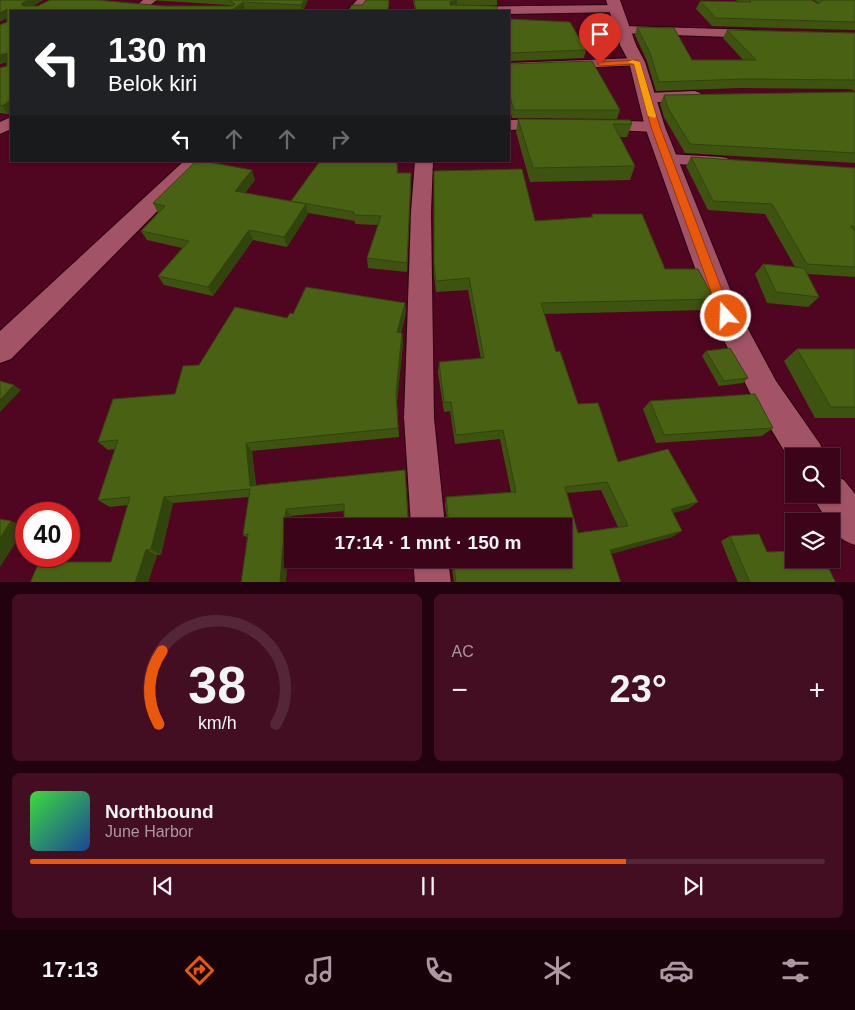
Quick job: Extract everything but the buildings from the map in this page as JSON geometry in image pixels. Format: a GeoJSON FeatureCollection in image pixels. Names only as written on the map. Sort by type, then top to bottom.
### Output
{"type":"FeatureCollection","features":[{"type":"Feature","properties":{"kind":"street"},"geometry":{"type":"LineString","coordinates":[[355,10],[364,0]]}},
{"type":"Feature","properties":{"kind":"street"},"geometry":{"type":"LineString","coordinates":[[127,5],[147,3],[162,8]]}},
{"type":"Feature","properties":{"kind":"street"},"geometry":{"type":"LineString","coordinates":[[510,12],[617,13],[770,35]]}},
{"type":"Feature","properties":{"kind":"street"},"geometry":{"type":"LineString","coordinates":[[617,13],[628,45],[637,62],[656,127],[726,316],[765,391],[802,448]]}},
{"type":"Feature","properties":{"kind":"street"},"geometry":{"type":"LineString","coordinates":[[510,68],[637,62]]}},
{"type":"Feature","properties":{"kind":"street"},"geometry":{"type":"LineString","coordinates":[[646,98],[712,96]]}},
{"type":"Feature","properties":{"kind":"street"},"geometry":{"type":"LineString","coordinates":[[510,125],[563,124]]}},
{"type":"Feature","properties":{"kind":"street"},"geometry":{"type":"LineString","coordinates":[[582,124],[656,127]]}},
{"type":"Feature","properties":{"kind":"street"},"geometry":{"type":"LineString","coordinates":[[668,158],[737,163]]}},
{"type":"Feature","properties":{"kind":"street"},"geometry":{"type":"LineString","coordinates":[[0,350],[196,162]]}},
{"type":"Feature","properties":{"kind":"street"},"geometry":{"type":"LineString","coordinates":[[424,162],[421,212],[422,328],[419,418],[427,518]]}},
{"type":"Feature","properties":{"kind":"street"},"geometry":{"type":"LineString","coordinates":[[838,503],[855,526]]}},
{"type":"Feature","properties":{"kind":"street"},"geometry":{"type":"LineString","coordinates":[[432,568],[433,582]]}},
{"type":"Feature","properties":{"kind":"slow traffic"},"geometry":{"type":"LineString","coordinates":[[632,62],[637,62],[652,116]]}},
{"type":"Feature","properties":{"kind":"route"},"geometry":{"type":"LineString","coordinates":[[600,64],[637,62],[656,127],[726,316]]}}]}
